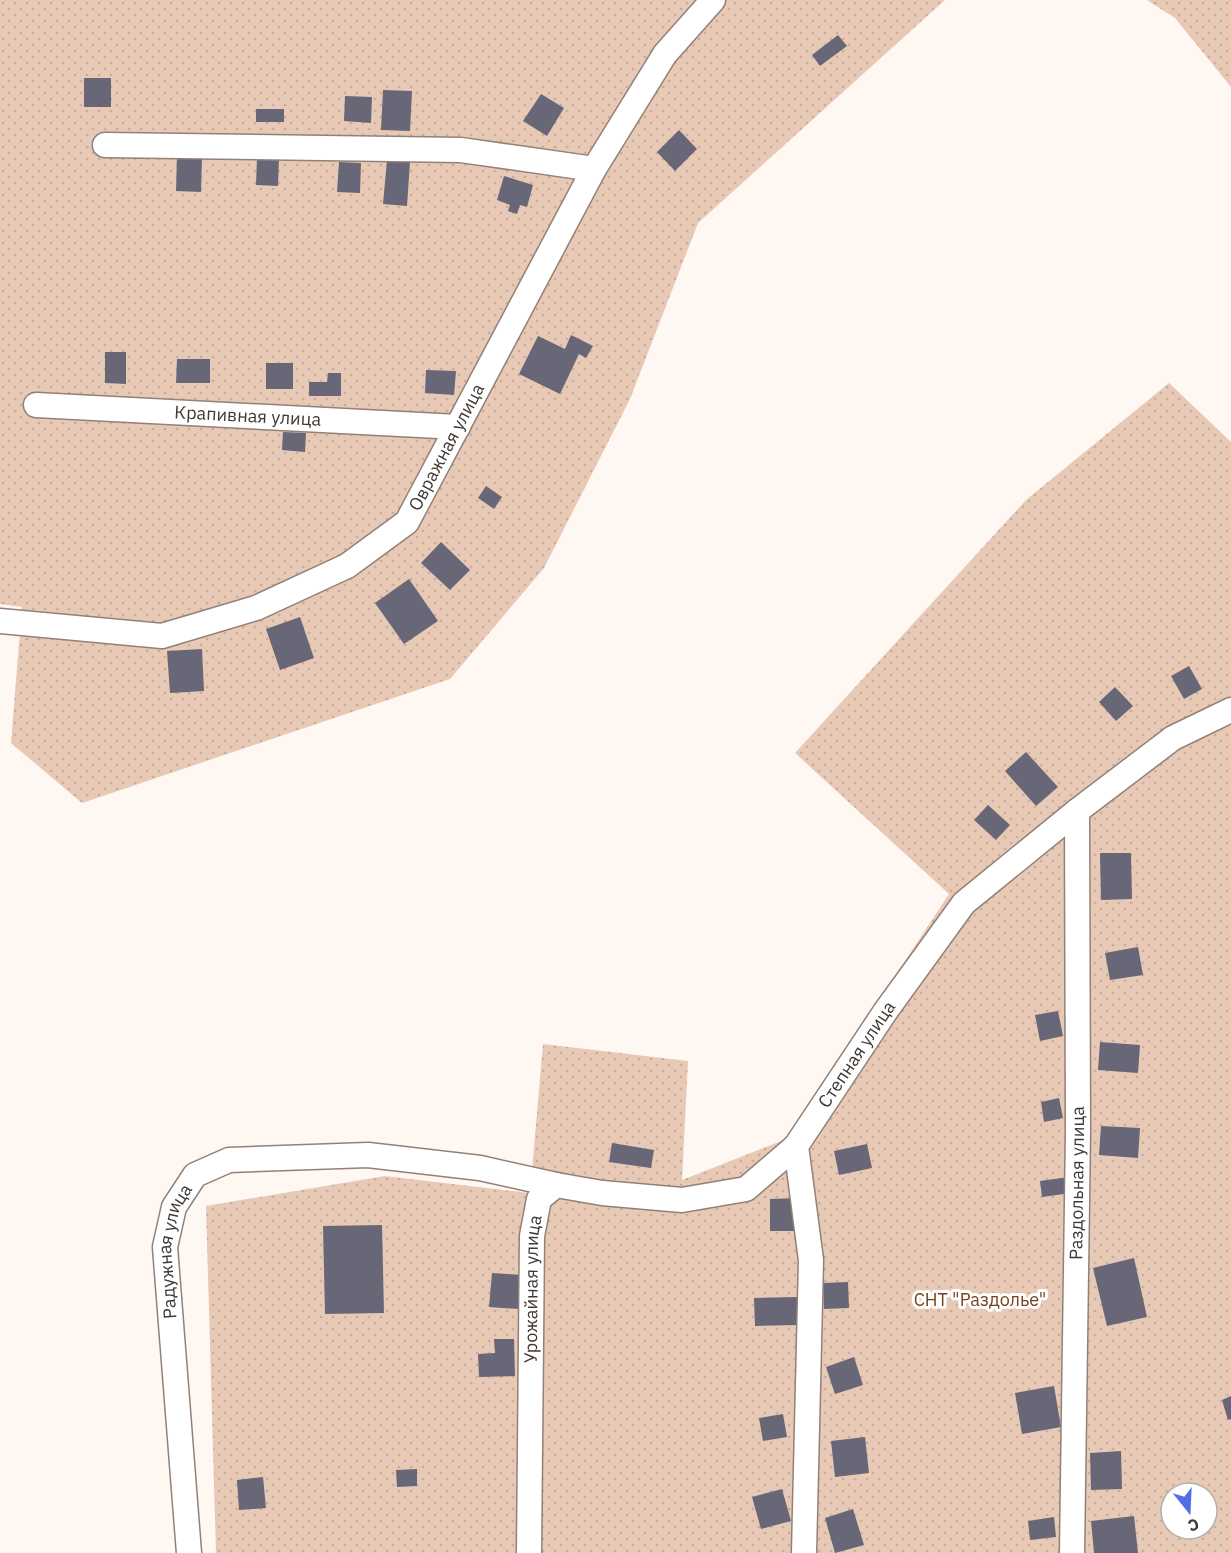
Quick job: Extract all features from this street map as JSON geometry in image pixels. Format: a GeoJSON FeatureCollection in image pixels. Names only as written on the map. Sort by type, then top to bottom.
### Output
{"type":"FeatureCollection","features":[{"type":"Feature","properties":{"kind":"street","name":"Овражная улица"},"geometry":{"type":"LineString","coordinates":[[0,621],[162,636],[256,608],[347,566],[407,522],[594,169],[664,54],[713,0]]}},
{"type":"Feature","properties":{"kind":"street"},"geometry":{"type":"LineString","coordinates":[[105,145],[461,150],[594,169]]}},
{"type":"Feature","properties":{"kind":"street","name":"Крапивная улица"},"geometry":{"type":"LineString","coordinates":[[36,405],[458,427]]}},
{"type":"Feature","properties":{"kind":"street","name":"Степная улица"},"geometry":{"type":"LineString","coordinates":[[796,1146],[885,1012],[964,903],[1077,811],[1173,738],[1231,710]]}},
{"type":"Feature","properties":{"kind":"street","name":"Раздольная улица"},"geometry":{"type":"LineString","coordinates":[[1072,1553],[1078,1131],[1077,811]]}},
{"type":"Feature","properties":{"kind":"street"},"geometry":{"type":"LineString","coordinates":[[556,1185],[602,1193],[682,1200],[746,1189],[796,1146]]}},
{"type":"Feature","properties":{"kind":"street"},"geometry":{"type":"LineString","coordinates":[[796,1146],[811,1260],[804,1553]]}},
{"type":"Feature","properties":{"kind":"street","name":"Радужная улица"},"geometry":{"type":"LineString","coordinates":[[189,1553],[165,1247],[174,1206],[195,1176],[230,1160],[368,1155],[480,1168],[556,1185]]}},
{"type":"Feature","properties":{"kind":"street","name":"Урожайная улица"},"geometry":{"type":"LineString","coordinates":[[529,1553],[532,1236],[538,1199],[556,1185]]}},
{"type":"Feature","properties":{"kind":"green space"},"geometry":{"type":"Polygon","coordinates":[[[0,0],[945,0],[698,223],[630,399],[544,568],[450,679],[82,803],[11,743],[22,607],[0,604],[0,0]]]}},
{"type":"Feature","properties":{"kind":"green space"},"geometry":{"type":"Polygon","coordinates":[[[1147,0],[1231,0],[1231,87],[1175,18],[1147,0]]]}},
{"type":"Feature","properties":{"kind":"green space","name":"СНТ \"Раздолье\""},"geometry":{"type":"Polygon","coordinates":[[[1169,383],[1231,442],[1231,1553],[216,1553],[206,1206],[385,1176],[530,1193],[543,1044],[688,1061],[682,1180],[789,1138],[949,894],[795,753],[1026,500],[1169,383]]]}},
{"type":"Feature","properties":{"kind":"building"},"geometry":{"type":"Polygon","coordinates":[[[838,35],[847,46],[820,66],[812,55],[838,35]]]}},
{"type":"Feature","properties":{"kind":"building"},"geometry":{"type":"Polygon","coordinates":[[[84,78],[111,78],[111,107],[84,107],[84,78]]]}},
{"type":"Feature","properties":{"kind":"building"},"geometry":{"type":"Polygon","coordinates":[[[383,90],[412,91],[410,131],[381,130],[383,90]]]}},
{"type":"Feature","properties":{"kind":"building"},"geometry":{"type":"Polygon","coordinates":[[[541,94],[564,108],[547,136],[523,121],[541,94]]]}},
{"type":"Feature","properties":{"kind":"building"},"geometry":{"type":"Polygon","coordinates":[[[345,96],[372,97],[371,123],[344,121],[345,96]]]}},
{"type":"Feature","properties":{"kind":"building"},"geometry":{"type":"Polygon","coordinates":[[[256,109],[284,109],[284,122],[256,122],[256,109]]]}},
{"type":"Feature","properties":{"kind":"building"},"geometry":{"type":"Polygon","coordinates":[[[679,130],[697,149],[675,171],[657,152],[679,130]]]}},
{"type":"Feature","properties":{"kind":"building"},"geometry":{"type":"Polygon","coordinates":[[[177,156],[202,157],[201,192],[176,191],[177,156]]]}},
{"type":"Feature","properties":{"kind":"building"},"geometry":{"type":"Polygon","coordinates":[[[257,158],[279,159],[278,186],[256,185],[257,158]]]}},
{"type":"Feature","properties":{"kind":"building"},"geometry":{"type":"Polygon","coordinates":[[[387,160],[410,162],[407,206],[383,204],[387,160]]]}},
{"type":"Feature","properties":{"kind":"building"},"geometry":{"type":"Polygon","coordinates":[[[339,162],[361,163],[360,193],[337,192],[339,162]]]}},
{"type":"Feature","properties":{"kind":"building"},"geometry":{"type":"Polygon","coordinates":[[[504,176],[533,185],[527,207],[520,205],[517,214],[508,211],[510,205],[497,200],[504,176]]]}},
{"type":"Feature","properties":{"kind":"building"},"geometry":{"type":"Polygon","coordinates":[[[571,335],[593,346],[586,358],[579,354],[560,394],[519,374],[538,336],[565,349],[571,335]]]}},
{"type":"Feature","properties":{"kind":"building"},"geometry":{"type":"Polygon","coordinates":[[[105,352],[126,352],[126,384],[105,383],[105,352]]]}},
{"type":"Feature","properties":{"kind":"building"},"geometry":{"type":"Polygon","coordinates":[[[177,359],[210,359],[210,383],[176,383],[177,359]]]}},
{"type":"Feature","properties":{"kind":"building"},"geometry":{"type":"Polygon","coordinates":[[[266,363],[293,363],[293,389],[266,389],[266,363]]]}},
{"type":"Feature","properties":{"kind":"building"},"geometry":{"type":"Polygon","coordinates":[[[426,370],[456,371],[454,395],[425,393],[426,370]]]}},
{"type":"Feature","properties":{"kind":"building"},"geometry":{"type":"Polygon","coordinates":[[[328,373],[341,373],[341,396],[309,396],[309,382],[327,382],[328,373]]]}},
{"type":"Feature","properties":{"kind":"building"},"geometry":{"type":"Polygon","coordinates":[[[283,432],[306,433],[305,452],[282,450],[283,432]]]}},
{"type":"Feature","properties":{"kind":"building"},"geometry":{"type":"Polygon","coordinates":[[[486,486],[502,497],[494,509],[478,498],[486,486]]]}},
{"type":"Feature","properties":{"kind":"building"},"geometry":{"type":"Polygon","coordinates":[[[441,542],[470,570],[450,590],[421,563],[441,542]]]}},
{"type":"Feature","properties":{"kind":"building"},"geometry":{"type":"Polygon","coordinates":[[[409,579],[438,621],[404,644],[375,603],[409,579]]]}},
{"type":"Feature","properties":{"kind":"building"},"geometry":{"type":"Polygon","coordinates":[[[300,617],[314,658],[280,670],[266,629],[300,617]]]}},
{"type":"Feature","properties":{"kind":"building"},"geometry":{"type":"Polygon","coordinates":[[[202,649],[204,691],[170,693],[167,651],[202,649]]]}},
{"type":"Feature","properties":{"kind":"building"},"geometry":{"type":"Polygon","coordinates":[[[1189,666],[1202,689],[1184,699],[1171,676],[1189,666]]]}},
{"type":"Feature","properties":{"kind":"building"},"geometry":{"type":"Polygon","coordinates":[[[1115,687],[1133,706],[1116,721],[1099,702],[1115,687]]]}},
{"type":"Feature","properties":{"kind":"building"},"geometry":{"type":"Polygon","coordinates":[[[1026,752],[1058,787],[1036,806],[1005,771],[1026,752]]]}},
{"type":"Feature","properties":{"kind":"building"},"geometry":{"type":"Polygon","coordinates":[[[988,805],[1010,825],[996,840],[974,820],[988,805]]]}},
{"type":"Feature","properties":{"kind":"building"},"geometry":{"type":"Polygon","coordinates":[[[1100,853],[1131,853],[1132,899],[1101,900],[1100,853]]]}},
{"type":"Feature","properties":{"kind":"building"},"geometry":{"type":"Polygon","coordinates":[[[1138,947],[1143,975],[1110,980],[1105,953],[1138,947]]]}},
{"type":"Feature","properties":{"kind":"building"},"geometry":{"type":"Polygon","coordinates":[[[1058,1011],[1063,1036],[1040,1041],[1035,1015],[1058,1011]]]}},
{"type":"Feature","properties":{"kind":"building"},"geometry":{"type":"Polygon","coordinates":[[[1100,1042],[1140,1045],[1138,1073],[1098,1070],[1100,1042]]]}},
{"type":"Feature","properties":{"kind":"building"},"geometry":{"type":"Polygon","coordinates":[[[1059,1098],[1063,1118],[1044,1122],[1041,1102],[1059,1098]]]}},
{"type":"Feature","properties":{"kind":"building"},"geometry":{"type":"Polygon","coordinates":[[[1101,1126],[1140,1128],[1138,1158],[1099,1155],[1101,1126]]]}},
{"type":"Feature","properties":{"kind":"building"},"geometry":{"type":"Polygon","coordinates":[[[612,1143],[654,1150],[651,1168],[609,1162],[612,1143]]]}},
{"type":"Feature","properties":{"kind":"building"},"geometry":{"type":"Polygon","coordinates":[[[867,1144],[872,1168],[839,1175],[834,1151],[867,1144]]]}},
{"type":"Feature","properties":{"kind":"building"},"geometry":{"type":"Polygon","coordinates":[[[1069,1177],[1071,1193],[1042,1197],[1040,1181],[1069,1177]]]}},
{"type":"Feature","properties":{"kind":"building"},"geometry":{"type":"Polygon","coordinates":[[[798,1198],[799,1231],[770,1231],[770,1199],[798,1198]]]}},
{"type":"Feature","properties":{"kind":"building"},"geometry":{"type":"Polygon","coordinates":[[[382,1225],[384,1313],[325,1314],[323,1226],[382,1225]]]}},
{"type":"Feature","properties":{"kind":"building"},"geometry":{"type":"Polygon","coordinates":[[[1134,1258],[1147,1317],[1107,1326],[1093,1268],[1134,1258]]]}},
{"type":"Feature","properties":{"kind":"building"},"geometry":{"type":"Polygon","coordinates":[[[492,1273],[522,1275],[519,1309],[489,1307],[492,1273]]]}},
{"type":"Feature","properties":{"kind":"building"},"geometry":{"type":"Polygon","coordinates":[[[848,1282],[849,1308],[824,1309],[823,1283],[848,1282]]]}},
{"type":"Feature","properties":{"kind":"building"},"geometry":{"type":"Polygon","coordinates":[[[798,1297],[798,1325],[755,1326],[754,1298],[798,1297]]]}},
{"type":"Feature","properties":{"kind":"building"},"geometry":{"type":"Polygon","coordinates":[[[494,1339],[514,1339],[515,1376],[479,1377],[478,1354],[495,1353],[494,1339]]]}},
{"type":"Feature","properties":{"kind":"building"},"geometry":{"type":"Polygon","coordinates":[[[854,1357],[863,1385],[835,1394],[826,1367],[854,1357]]]}},
{"type":"Feature","properties":{"kind":"building"},"geometry":{"type":"Polygon","coordinates":[[[1054,1386],[1061,1427],[1022,1434],[1015,1393],[1054,1386]]]}},
{"type":"Feature","properties":{"kind":"building"},"geometry":{"type":"Polygon","coordinates":[[[1231,1396],[1231,1419],[1228,1420],[1222,1400],[1231,1396]]]}},
{"type":"Feature","properties":{"kind":"building"},"geometry":{"type":"Polygon","coordinates":[[[783,1414],[787,1437],[763,1441],[759,1418],[783,1414]]]}},
{"type":"Feature","properties":{"kind":"building"},"geometry":{"type":"Polygon","coordinates":[[[865,1437],[869,1473],[835,1477],[831,1441],[865,1437]]]}},
{"type":"Feature","properties":{"kind":"building"},"geometry":{"type":"Polygon","coordinates":[[[1121,1451],[1122,1489],[1091,1490],[1090,1453],[1121,1451]]]}},
{"type":"Feature","properties":{"kind":"building"},"geometry":{"type":"Polygon","coordinates":[[[417,1469],[417,1486],[397,1487],[396,1470],[417,1469]]]}},
{"type":"Feature","properties":{"kind":"building"},"geometry":{"type":"Polygon","coordinates":[[[263,1477],[266,1508],[239,1510],[237,1480],[263,1477]]]}},
{"type":"Feature","properties":{"kind":"building"},"geometry":{"type":"Polygon","coordinates":[[[782,1489],[791,1521],[761,1529],[752,1497],[782,1489]]]}},
{"type":"Feature","properties":{"kind":"building"},"geometry":{"type":"Polygon","coordinates":[[[853,1509],[864,1545],[835,1553],[825,1518],[853,1509]]]}},
{"type":"Feature","properties":{"kind":"building"},"geometry":{"type":"Polygon","coordinates":[[[1134,1516],[1138,1553],[1094,1553],[1091,1521],[1134,1516]]]}},
{"type":"Feature","properties":{"kind":"building"},"geometry":{"type":"Polygon","coordinates":[[[1054,1517],[1056,1537],[1030,1540],[1028,1521],[1054,1517]]]}}]}
